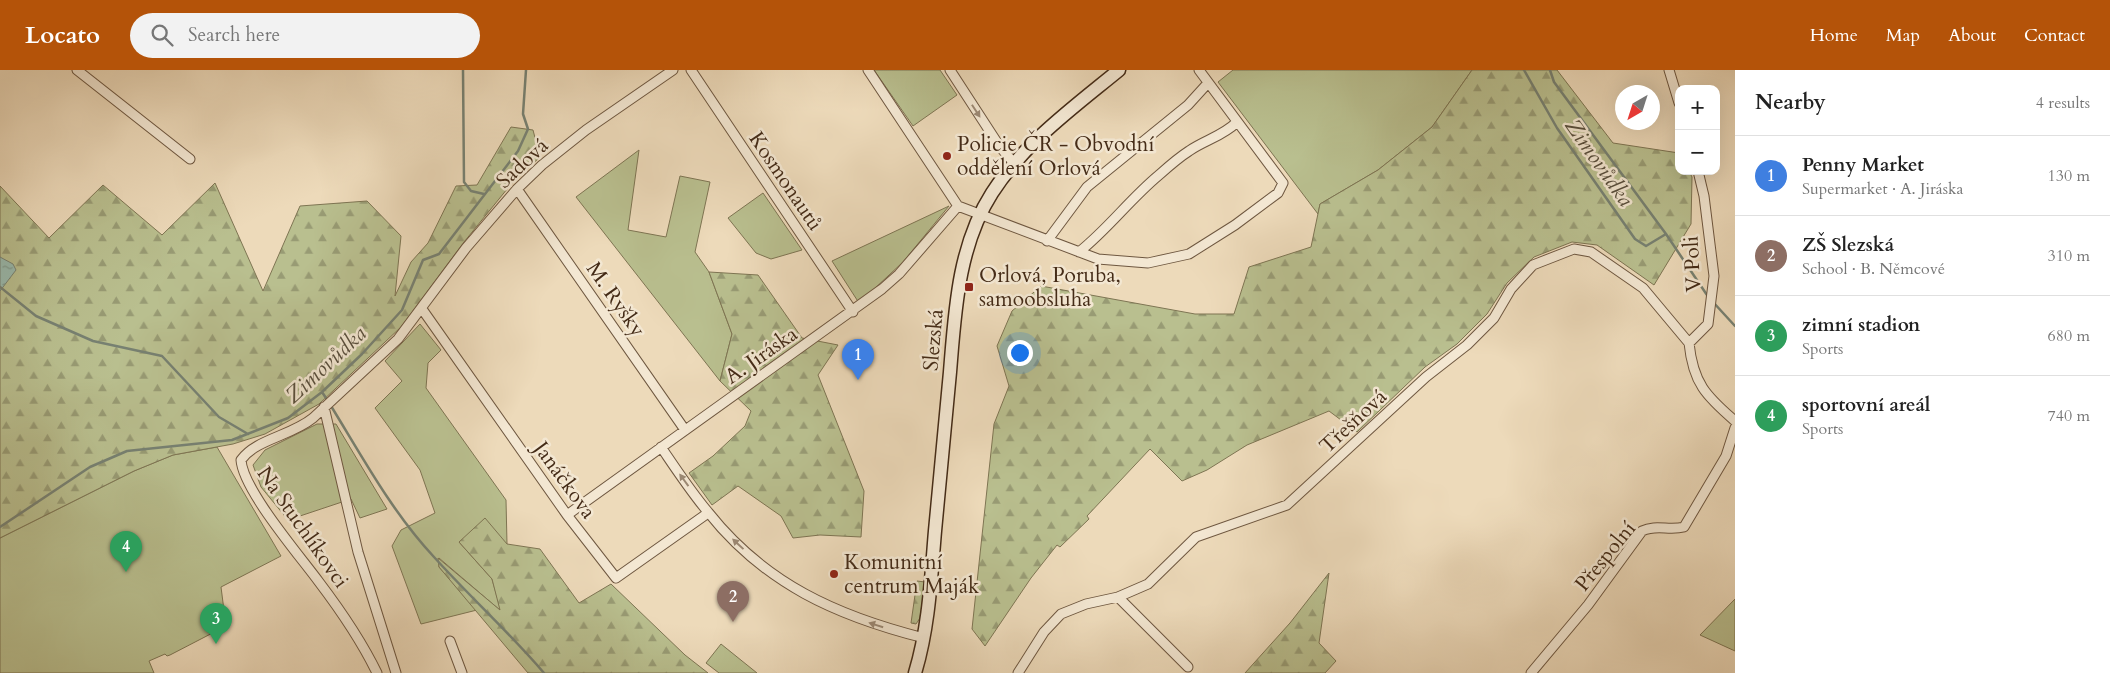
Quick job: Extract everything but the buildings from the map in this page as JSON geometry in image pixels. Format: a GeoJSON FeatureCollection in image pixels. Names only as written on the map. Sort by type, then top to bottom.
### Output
{"type":"FeatureCollection","features":[{"type":"Feature","properties":{"kind":"street"},"geometry":{"type":"LineString","coordinates":[[77,70],[190,159]]}},
{"type":"Feature","properties":{"kind":"street","name":"Sadová"},"geometry":{"type":"LineString","coordinates":[[422,309],[466,248],[517,189],[542,165],[586,130],[673,70]]}},
{"type":"Feature","properties":{"kind":"street","name":"Kosmonautů"},"geometry":{"type":"LineString","coordinates":[[690,70],[853,312]]}},
{"type":"Feature","properties":{"kind":"street"},"geometry":{"type":"LineString","coordinates":[[868,70],[958,206],[981,213],[1047,241],[1098,259],[1148,263],[1189,254],[1236,225],[1278,193],[1283,183],[1199,70]]}},
{"type":"Feature","properties":{"kind":"street"},"geometry":{"type":"LineString","coordinates":[[950,70],[1000,147],[1014,163]]}},
{"type":"Feature","properties":{"kind":"street","name":"Slezská"},"geometry":{"type":"LineString","coordinates":[[915,673],[924,638],[932,570],[957,293],[968,245],[981,213],[991,195],[1014,163],[1048,129],[1119,70]]}},
{"type":"Feature","properties":{"kind":"street"},"geometry":{"type":"LineString","coordinates":[[1669,70],[1675,90]]}},
{"type":"Feature","properties":{"kind":"street"},"geometry":{"type":"LineString","coordinates":[[1047,241],[1087,187],[1188,105],[1208,83]]}},
{"type":"Feature","properties":{"kind":"street"},"geometry":{"type":"LineString","coordinates":[[1079,252],[1102,234],[1123,209],[1157,176],[1190,151],[1216,139],[1237,122]]}},
{"type":"Feature","properties":{"kind":"street","name":"V Poli"},"geometry":{"type":"LineString","coordinates":[[1688,344],[1708,324],[1714,276],[1704,196],[1699,175]]}},
{"type":"Feature","properties":{"kind":"street","name":"M. Ryšky"},"geometry":{"type":"LineString","coordinates":[[517,189],[685,430]]}},
{"type":"Feature","properties":{"kind":"street","name":"A. Jiráska"},"geometry":{"type":"LineString","coordinates":[[567,515],[853,312],[899,274],[958,206]]}},
{"type":"Feature","properties":{"kind":"street","name":"Třešňová"},"geometry":{"type":"LineString","coordinates":[[1018,673],[1044,632],[1061,614],[1086,604],[1118,597],[1148,584],[1196,537],[1288,505],[1426,377],[1466,346],[1494,318],[1511,289],[1533,265],[1574,249],[1591,252],[1643,288],[1688,344]]}},
{"type":"Feature","properties":{"kind":"street","name":"Na Stuchlíkovci"},"geometry":{"type":"LineString","coordinates":[[377,673],[353,629],[318,580],[298,556],[251,487],[241,467],[241,460],[251,448],[299,429],[398,339],[422,309]]}},
{"type":"Feature","properties":{"kind":"street","name":"Janáčkova"},"geometry":{"type":"LineString","coordinates":[[422,309],[567,515],[616,578],[708,513]]}},
{"type":"Feature","properties":{"kind":"street"},"geometry":{"type":"LineString","coordinates":[[1688,344],[1691,367],[1708,398],[1735,421]]}},
{"type":"Feature","properties":{"kind":"street","name":"Na Stuchlíkovci"},"geometry":{"type":"LineString","coordinates":[[324,407],[358,552],[396,673]]}},
{"type":"Feature","properties":{"kind":"street","name":"Přespolní"},"geometry":{"type":"LineString","coordinates":[[1531,673],[1588,605],[1642,531],[1652,526],[1673,530],[1684,527],[1726,456],[1735,428]]}},
{"type":"Feature","properties":{"kind":"street"},"geometry":{"type":"LineString","coordinates":[[661,447],[708,513],[767,572],[812,599],[874,625],[924,638]]}},
{"type":"Feature","properties":{"kind":"street"},"geometry":{"type":"LineString","coordinates":[[1118,597],[1188,667]]}},
{"type":"Feature","properties":{"kind":"street"},"geometry":{"type":"LineString","coordinates":[[450,641],[462,673]]}},
{"type":"Feature","properties":{"kind":"green space"},"geometry":{"type":"Polygon","coordinates":[[[874,70],[940,70],[957,95],[913,126],[874,70]]]}},
{"type":"Feature","properties":{"kind":"green space"},"geometry":{"type":"Polygon","coordinates":[[[1233,70],[1472,70],[1432,127],[1378,170],[1320,204],[1318,214],[1218,82],[1233,70]]]}},
{"type":"Feature","properties":{"kind":"green space"},"geometry":{"type":"Polygon","coordinates":[[[1472,70],[1557,70],[1613,143],[1675,152],[1675,175],[1691,175],[1692,177],[1691,224],[1654,285],[1597,245],[1572,242],[1534,257],[1507,283],[1487,314],[1457,344],[1425,367],[1357,432],[1329,411],[1247,445],[1207,470],[1182,481],[1150,449],[1087,516],[1089,519],[1060,547],[1057,545],[1031,578],[985,646],[972,629],[994,424],[1009,386],[997,346],[1012,311],[1041,286],[1195,314],[1234,314],[1249,267],[1311,247],[1320,204],[1378,170],[1432,127],[1472,70]]]}},
{"type":"Feature","properties":{"kind":"green space"},"geometry":{"type":"Polygon","coordinates":[[[511,127],[533,130],[540,157],[512,183],[464,242],[401,327],[319,404],[265,434],[233,444],[173,455],[134,471],[0,538],[0,186],[49,238],[103,185],[162,235],[215,183],[263,291],[300,206],[367,201],[401,236],[395,296],[411,262],[428,243],[456,186],[477,185],[511,127]]]}},
{"type":"Feature","properties":{"kind":"green space"},"geometry":{"type":"Polygon","coordinates":[[[639,150],[628,230],[666,237],[680,176],[710,182],[695,252],[709,272],[732,334],[720,381],[576,197],[639,150]]]}},
{"type":"Feature","properties":{"kind":"green space"},"geometry":{"type":"Polygon","coordinates":[[[763,193],[802,250],[771,259],[756,253],[728,218],[763,193]]]}},
{"type":"Feature","properties":{"kind":"green space"},"geometry":{"type":"Polygon","coordinates":[[[949,206],[903,262],[859,303],[832,261],[949,206]]]}},
{"type":"Feature","properties":{"kind":"green space"},"geometry":{"type":"Polygon","coordinates":[[[709,272],[758,275],[802,338],[838,345],[818,375],[864,491],[861,537],[820,535],[793,538],[781,516],[738,486],[712,505],[689,473],[713,456],[745,426],[751,411],[720,381],[732,334],[709,272]]]}},
{"type":"Feature","properties":{"kind":"green space"},"geometry":{"type":"Polygon","coordinates":[[[420,324],[441,350],[428,363],[426,388],[506,500],[507,544],[459,542],[492,579],[501,611],[439,558],[439,567],[477,610],[421,624],[392,546],[401,530],[435,513],[420,470],[375,408],[402,381],[385,361],[420,324]]]}},
{"type":"Feature","properties":{"kind":"green space"},"geometry":{"type":"Polygon","coordinates":[[[317,424],[336,424],[387,509],[360,518],[351,499],[288,520],[261,487],[253,465],[265,450],[317,424]]]}},
{"type":"Feature","properties":{"kind":"green space"},"geometry":{"type":"Polygon","coordinates":[[[217,447],[281,556],[221,587],[226,626],[170,655],[167,656],[165,654],[149,661],[154,673],[0,673],[0,538],[134,471],[173,455],[217,447]]]}},
{"type":"Feature","properties":{"kind":"green space"},"geometry":{"type":"Polygon","coordinates":[[[485,518],[507,544],[540,549],[579,603],[611,584],[685,655],[708,673],[528,673],[439,567],[438,558],[500,610],[492,579],[459,542],[485,518]]]}},
{"type":"Feature","properties":{"kind":"green space"},"geometry":{"type":"Polygon","coordinates":[[[1329,573],[1319,643],[1336,661],[1325,673],[1245,673],[1290,623],[1329,573]]]}},
{"type":"Feature","properties":{"kind":"green space"},"geometry":{"type":"Polygon","coordinates":[[[917,581],[925,582],[920,618],[916,624],[911,623],[917,581]]]}},
{"type":"Feature","properties":{"kind":"green space"},"geometry":{"type":"Polygon","coordinates":[[[1735,599],[1735,651],[1700,635],[1735,599]]]}},
{"type":"Feature","properties":{"kind":"green space"},"geometry":{"type":"Polygon","coordinates":[[[721,644],[757,673],[719,673],[706,663],[721,644]]]}},
{"type":"Feature","properties":{"kind":"water"},"geometry":{"type":"Polygon","coordinates":[[[0,257],[13,264],[16,270],[0,291],[0,257]]]}},
{"type":"Feature","properties":{"kind":"waterway"},"geometry":{"type":"LineString","coordinates":[[463,70],[464,182],[471,191],[484,194]]}},
{"type":"Feature","properties":{"kind":"waterway","name":"Zimovůdka"},"geometry":{"type":"LineString","coordinates":[[0,527],[90,467],[127,451],[232,440],[288,418],[322,392],[362,354],[402,310],[423,260],[439,254],[518,151],[528,129],[523,114],[526,70]]}},
{"type":"Feature","properties":{"kind":"waterway","name":"Zimovůdka"},"geometry":{"type":"LineString","coordinates":[[1524,70],[1557,128],[1635,239],[1646,246],[1666,234]]}},
{"type":"Feature","properties":{"kind":"waterway"},"geometry":{"type":"LineString","coordinates":[[1550,70],[1554,82],[1666,234],[1709,298]]}},
{"type":"Feature","properties":{"kind":"waterway"},"geometry":{"type":"LineString","coordinates":[[0,287],[36,316],[93,341],[162,356],[219,417],[248,434]]}},
{"type":"Feature","properties":{"kind":"waterway"},"geometry":{"type":"LineString","coordinates":[[1713,302],[1735,326]]}},
{"type":"Feature","properties":{"kind":"waterway"},"geometry":{"type":"LineString","coordinates":[[322,392],[328,401]]}},
{"type":"Feature","properties":{"kind":"waterway"},"geometry":{"type":"LineString","coordinates":[[331,406],[391,503],[419,540],[544,673]]}},
{"type":"Feature","properties":{"kind":"place","name":"Policie ČR - Obvodní oddělení Orlová"},"geometry":{"type":"Point","coordinates":[947,156]}},
{"type":"Feature","properties":{"kind":"place","name":"Orlová, Poruba, samoobsluha"},"geometry":{"type":"Point","coordinates":[969,287]}},
{"type":"Feature","properties":{"kind":"place","name":"Penny Market"},"geometry":{"type":"Point","coordinates":[858,380]}},
{"type":"Feature","properties":{"kind":"place","name":"sportovní areál"},"geometry":{"type":"Point","coordinates":[126,572]}},
{"type":"Feature","properties":{"kind":"place","name":"Komunitní centrum Maják"},"geometry":{"type":"Point","coordinates":[834,574]}},
{"type":"Feature","properties":{"kind":"place","name":"ZŠ Slezská"},"geometry":{"type":"Point","coordinates":[733,622]}},
{"type":"Feature","properties":{"kind":"place","name":"zimní stadion"},"geometry":{"type":"Point","coordinates":[216,644]}}]}
